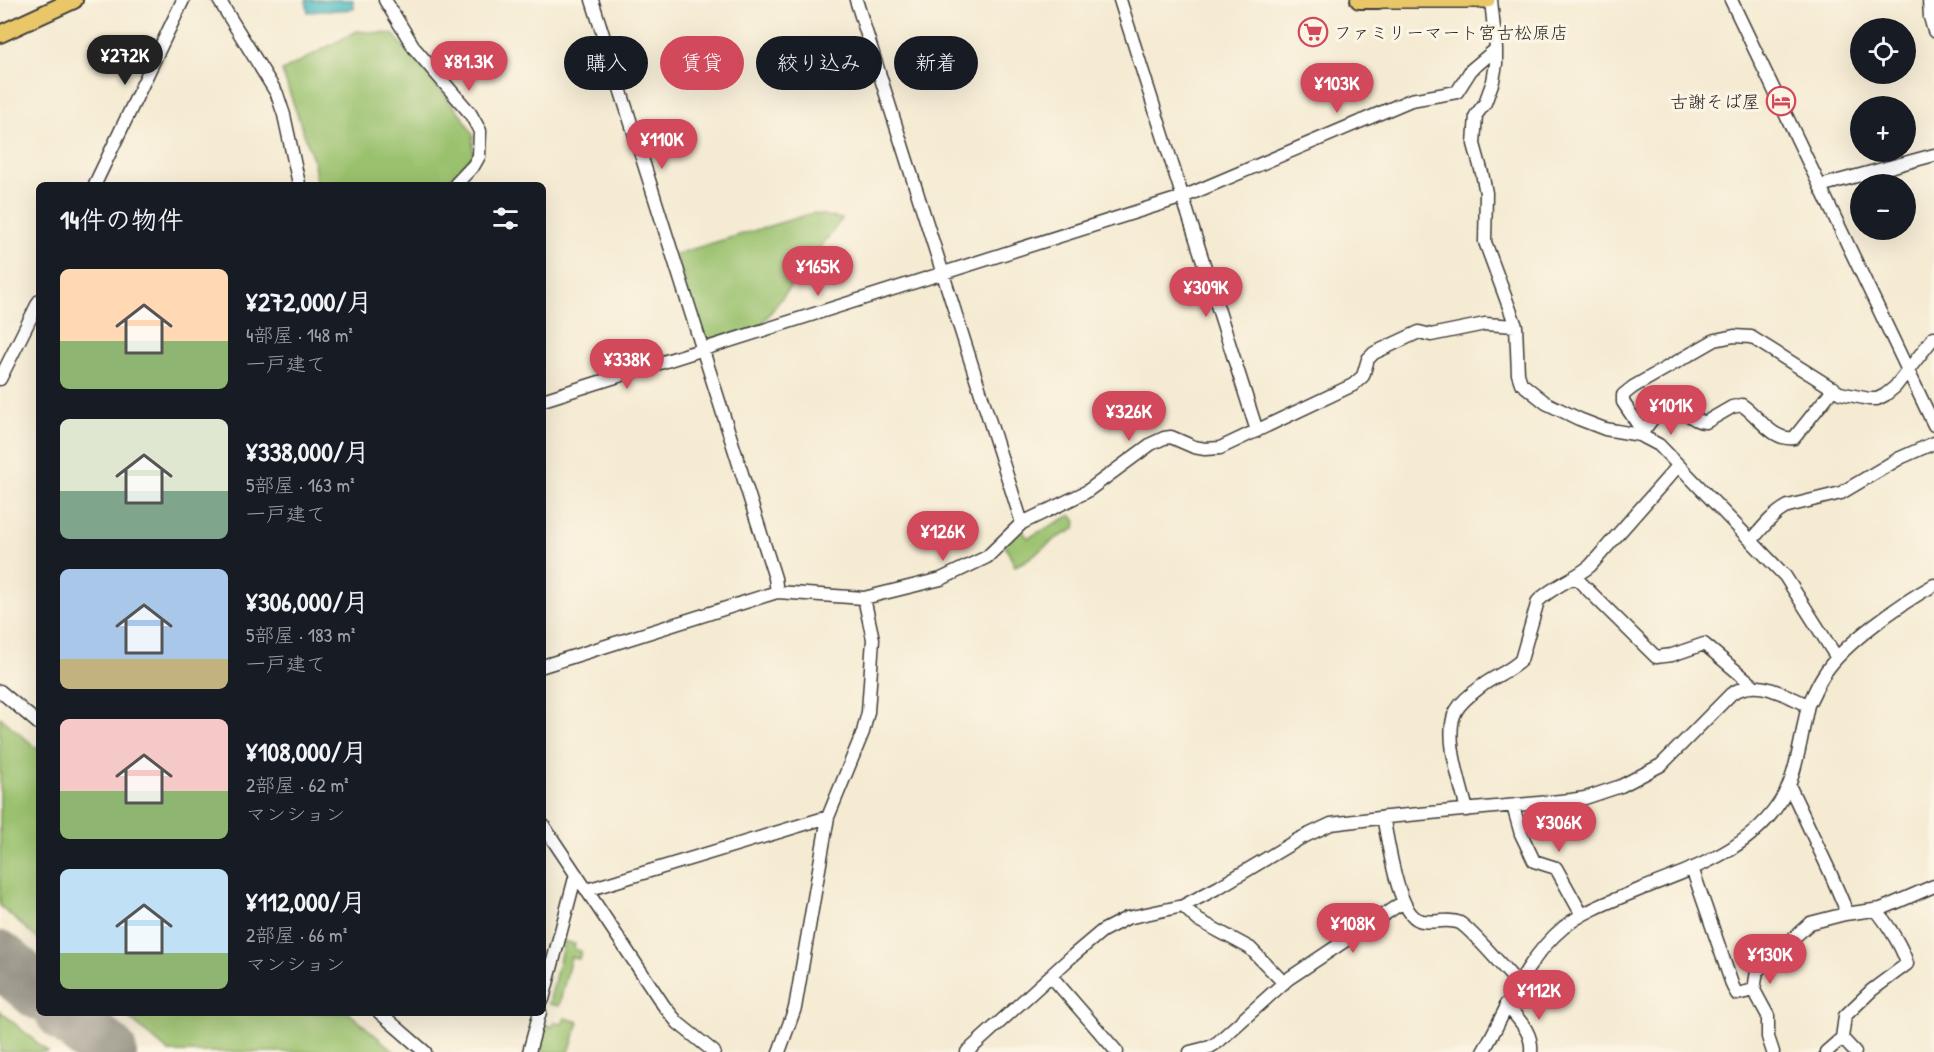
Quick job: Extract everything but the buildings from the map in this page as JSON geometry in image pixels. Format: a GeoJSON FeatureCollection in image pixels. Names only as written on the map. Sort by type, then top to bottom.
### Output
{"type":"FeatureCollection","features":[{"type":"Feature","properties":{"kind":"highway"},"geometry":{"type":"LineString","coordinates":[[2,31],[74,0]]}},
{"type":"Feature","properties":{"kind":"highway"},"geometry":{"type":"LineString","coordinates":[[1359,0],[1379,0]]}},
{"type":"Feature","properties":{"kind":"main road"},"geometry":{"type":"LineString","coordinates":[[1379,0],[1489,0]]}},
{"type":"Feature","properties":{"kind":"street"},"geometry":{"type":"LineString","coordinates":[[96,182],[183,0]]}},
{"type":"Feature","properties":{"kind":"street"},"geometry":{"type":"LineString","coordinates":[[219,0],[277,94],[284,115],[299,182]]}},
{"type":"Feature","properties":{"kind":"street"},"geometry":{"type":"LineString","coordinates":[[385,0],[415,49],[470,113],[480,131],[479,156],[458,182]]}},
{"type":"Feature","properties":{"kind":"street"},"geometry":{"type":"LineString","coordinates":[[592,0],[775,578],[777,592]]}},
{"type":"Feature","properties":{"kind":"street"},"geometry":{"type":"LineString","coordinates":[[856,0],[1022,523]]}},
{"type":"Feature","properties":{"kind":"street"},"geometry":{"type":"LineString","coordinates":[[1120,0],[1257,431]]}},
{"type":"Feature","properties":{"kind":"street"},"geometry":{"type":"LineString","coordinates":[[1489,0],[1496,49],[1493,81],[1485,103],[1476,115],[1474,144],[1486,193],[1486,250],[1516,326],[1518,374],[1521,383],[1546,403],[1605,429],[1642,434],[1659,445],[1785,576],[1837,658]]}},
{"type":"Feature","properties":{"kind":"street"},"geometry":{"type":"LineString","coordinates":[[1731,0],[1934,425]]}},
{"type":"Feature","properties":{"kind":"street"},"geometry":{"type":"LineString","coordinates":[[1929,0],[1934,31]]}},
{"type":"Feature","properties":{"kind":"street"},"geometry":{"type":"LineString","coordinates":[[546,399],[1183,197],[1411,100],[1457,92],[1471,70],[1496,49]]}},
{"type":"Feature","properties":{"kind":"street"},"geometry":{"type":"LineString","coordinates":[[1820,186],[1934,155]]}},
{"type":"Feature","properties":{"kind":"street"},"geometry":{"type":"LineString","coordinates":[[0,379],[36,307]]}},
{"type":"Feature","properties":{"kind":"street"},"geometry":{"type":"LineString","coordinates":[[546,665],[777,592],[864,598],[942,579],[987,557],[1022,523],[1086,492],[1150,444],[1164,438],[1179,439],[1194,447],[1205,449],[1220,448],[1353,385],[1363,376],[1368,359],[1374,353],[1419,332],[1431,335],[1485,324],[1516,326]]}},
{"type":"Feature","properties":{"kind":"street"},"geometry":{"type":"LineString","coordinates":[[1642,434],[1623,402],[1623,396],[1633,387],[1716,340],[1734,336],[1751,337],[1840,393],[1858,398],[1877,399],[1895,387],[1934,337]]}},
{"type":"Feature","properties":{"kind":"street"},"geometry":{"type":"LineString","coordinates":[[1642,434],[1662,408],[1678,407],[1701,423],[1732,407],[1742,405],[1752,411],[1774,434],[1785,439],[1794,438],[1834,388]]}},
{"type":"Feature","properties":{"kind":"street"},"geometry":{"type":"LineString","coordinates":[[1752,540],[1774,515],[1788,506],[1841,493],[1900,458],[1934,443]]}},
{"type":"Feature","properties":{"kind":"street"},"geometry":{"type":"LineString","coordinates":[[1467,810],[1452,741],[1453,720],[1457,710],[1474,692],[1521,660],[1538,601],[1590,566],[1678,466]]}},
{"type":"Feature","properties":{"kind":"street"},"geometry":{"type":"LineString","coordinates":[[1575,577],[1656,657],[1672,656],[1704,644],[1754,686]]}},
{"type":"Feature","properties":{"kind":"street"},"geometry":{"type":"LineString","coordinates":[[1484,1052],[1518,983],[1531,963],[1552,939],[1582,915],[1721,856],[1749,836],[1776,807],[1788,785],[1808,705],[1823,675],[1837,658],[1885,619],[1934,585]]}},
{"type":"Feature","properties":{"kind":"street"},"geometry":{"type":"LineString","coordinates":[[779,1052],[795,1008],[828,817],[863,732],[868,712],[873,639],[864,598]]}},
{"type":"Feature","properties":{"kind":"street"},"geometry":{"type":"LineString","coordinates":[[967,1052],[1102,931],[1127,918],[1184,906],[1219,888],[1316,830],[1342,821],[1585,798],[1640,778],[1661,765],[1738,689],[1761,686],[1808,705]]}},
{"type":"Feature","properties":{"kind":"street"},"geometry":{"type":"LineString","coordinates":[[0,691],[36,721]]}},
{"type":"Feature","properties":{"kind":"street"},"geometry":{"type":"LineString","coordinates":[[1788,785],[1829,870],[1845,914]]}},
{"type":"Feature","properties":{"kind":"street"},"geometry":{"type":"LineString","coordinates":[[1513,806],[1521,834],[1534,861],[1556,868],[1582,915]]}},
{"type":"Feature","properties":{"kind":"street"},"geometry":{"type":"LineString","coordinates":[[587,890],[828,817]]}},
{"type":"Feature","properties":{"kind":"street"},"geometry":{"type":"LineString","coordinates":[[1383,817],[1403,902],[1415,918],[1422,921],[1449,920],[1464,926],[1518,983]]}},
{"type":"Feature","properties":{"kind":"street"},"geometry":{"type":"LineString","coordinates":[[546,829],[664,1006],[678,1023],[714,1052]]}},
{"type":"Feature","properties":{"kind":"street"},"geometry":{"type":"LineString","coordinates":[[1692,868],[1732,987],[1737,994],[1754,990]]}},
{"type":"Feature","properties":{"kind":"street"},"geometry":{"type":"LineString","coordinates":[[546,988],[576,874]]}},
{"type":"Feature","properties":{"kind":"street"},"geometry":{"type":"LineString","coordinates":[[1773,1052],[1768,1036],[1768,1016],[1754,990],[1757,971],[1810,923],[1845,914],[1876,910],[1934,886]]}},
{"type":"Feature","properties":{"kind":"street"},"geometry":{"type":"LineString","coordinates":[[1190,1052],[1211,1050],[1284,983],[1403,902]]}},
{"type":"Feature","properties":{"kind":"street"},"geometry":{"type":"LineString","coordinates":[[1184,906],[1198,920],[1250,948],[1284,983]]}},
{"type":"Feature","properties":{"kind":"street"},"geometry":{"type":"LineString","coordinates":[[1826,1052],[1842,1038],[1845,1016],[1872,990],[1907,964],[1885,920],[1876,910]]}},
{"type":"Feature","properties":{"kind":"street"},"geometry":{"type":"LineString","coordinates":[[1052,976],[1117,1052]]}},
{"type":"Feature","properties":{"kind":"street"},"geometry":{"type":"LineString","coordinates":[[1506,1004],[1527,1029],[1531,1038],[1531,1052]]}},
{"type":"Feature","properties":{"kind":"street"},"geometry":{"type":"LineString","coordinates":[[384,1016],[425,1052]]}},
{"type":"Feature","properties":{"kind":"street"},"geometry":{"type":"LineString","coordinates":[[529,1052],[539,1016]]}},
{"type":"Feature","properties":{"kind":"street"},"geometry":{"type":"LineString","coordinates":[[1842,1038],[1855,1052]]}},
{"type":"Feature","properties":{"kind":"green space"},"geometry":{"type":"Polygon","coordinates":[[[357,31],[393,34],[463,117],[473,135],[473,155],[448,182],[316,182],[314,162],[282,71],[357,31]]]}},
{"type":"Feature","properties":{"kind":"green space"},"geometry":{"type":"Polygon","coordinates":[[[813,213],[842,219],[758,329],[704,347],[676,254],[813,213]]]}},
{"type":"Feature","properties":{"kind":"green space"},"geometry":{"type":"Polygon","coordinates":[[[1071,515],[1076,521],[1075,529],[1015,566],[1004,544],[1022,530],[1028,538],[1071,515]]]}},
{"type":"Feature","properties":{"kind":"green space"},"geometry":{"type":"Polygon","coordinates":[[[0,717],[36,747],[36,937],[0,906],[0,717]]]}},
{"type":"Feature","properties":{"kind":"green space"},"geometry":{"type":"Polygon","coordinates":[[[564,941],[575,944],[574,949],[581,951],[579,959],[571,957],[559,1006],[549,1004],[564,941]]]}},
{"type":"Feature","properties":{"kind":"green space"},"geometry":{"type":"Polygon","coordinates":[[[0,1011],[48,1052],[0,1052],[0,1011]]]}},
{"type":"Feature","properties":{"kind":"green space"},"geometry":{"type":"Polygon","coordinates":[[[127,1016],[353,1016],[395,1052],[169,1052],[127,1016]]]}},
{"type":"Feature","properties":{"kind":"green space"},"geometry":{"type":"Polygon","coordinates":[[[565,1018],[579,1022],[569,1052],[532,1052],[541,1023],[552,1027],[554,1022],[562,1024],[565,1018]]]}},
{"type":"Feature","properties":{"kind":"water"},"geometry":{"type":"Polygon","coordinates":[[[306,0],[353,0],[354,9],[308,12],[306,0]]]}},
{"type":"Feature","properties":{"kind":"runway"},"geometry":{"type":"LineString","coordinates":[[0,959],[36,989]]}},
{"type":"Feature","properties":{"kind":"runway"},"geometry":{"type":"LineString","coordinates":[[68,1016],[109,1052]]}},
{"type":"Feature","properties":{"kind":"place","name":"ファミリーマート宮古松原店"},"geometry":{"type":"Point","coordinates":[1313,32]}},
{"type":"Feature","properties":{"kind":"place","name":"古謝そば屋"},"geometry":{"type":"Point","coordinates":[1781,101]}}]}
